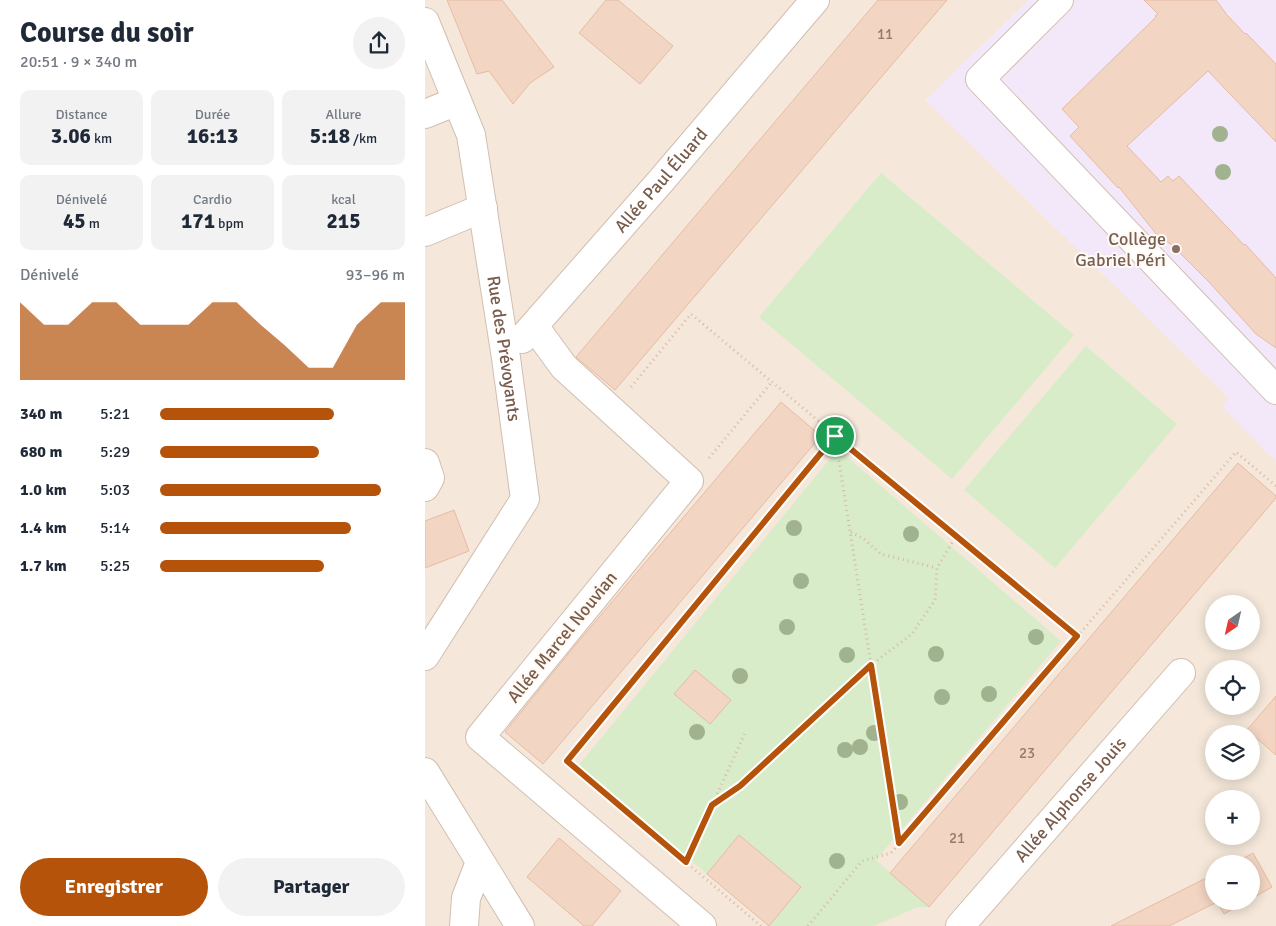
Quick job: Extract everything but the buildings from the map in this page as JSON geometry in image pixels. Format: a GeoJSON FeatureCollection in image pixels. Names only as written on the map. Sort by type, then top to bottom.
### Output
{"type":"FeatureCollection","features":[{"type":"Feature","properties":{"kind":"street","name":"Allée Paul Éluard"},"geometry":{"type":"LineString","coordinates":[[506,358],[661,182],[815,0]]}},
{"type":"Feature","properties":{"kind":"street"},"geometry":{"type":"LineString","coordinates":[[1059,0],[980,80],[1276,390]]}},
{"type":"Feature","properties":{"kind":"street","name":"Rue des Prévoyants"},"geometry":{"type":"LineString","coordinates":[[425,22],[471,135],[506,358],[525,499],[425,656]]}},
{"type":"Feature","properties":{"kind":"street"},"geometry":{"type":"LineString","coordinates":[[425,114],[457,101]]}},
{"type":"Feature","properties":{"kind":"street"},"geometry":{"type":"LineString","coordinates":[[425,232],[483,208]]}},
{"type":"Feature","properties":{"kind":"street"},"geometry":{"type":"LineString","coordinates":[[534,326],[564,367],[689,481]]}},
{"type":"Feature","properties":{"kind":"street"},"geometry":{"type":"LineString","coordinates":[[425,463],[431,478],[425,487]]}},
{"type":"Feature","properties":{"kind":"street","name":"Allée Marcel Nouvian"},"geometry":{"type":"LineString","coordinates":[[689,481],[480,737],[702,926]]}},
{"type":"Feature","properties":{"kind":"street","name":"Allée Alphonse Jouis"},"geometry":{"type":"LineString","coordinates":[[960,926],[1181,673]]}},
{"type":"Feature","properties":{"kind":"street"},"geometry":{"type":"LineString","coordinates":[[425,772],[519,926]]}},
{"type":"Feature","properties":{"kind":"street"},"geometry":{"type":"LineString","coordinates":[[464,926],[466,898],[480,862]]}},
{"type":"Feature","properties":{"kind":"path"},"geometry":{"type":"LineString","coordinates":[[612,411],[691,314],[771,383],[1077,636]]}},
{"type":"Feature","properties":{"kind":"path"},"geometry":{"type":"LineString","coordinates":[[689,481],[771,383]]}},
{"type":"Feature","properties":{"kind":"path"},"geometry":{"type":"LineString","coordinates":[[835,436],[899,843]]}},
{"type":"Feature","properties":{"kind":"path"},"geometry":{"type":"LineString","coordinates":[[761,926],[567,761],[835,436]]}},
{"type":"Feature","properties":{"kind":"path"},"geometry":{"type":"LineString","coordinates":[[808,926],[862,861],[891,853],[1235,452],[1276,486]]}},
{"type":"Feature","properties":{"kind":"path"},"geometry":{"type":"LineString","coordinates":[[850,532],[864,539],[881,554],[937,568]]}},
{"type":"Feature","properties":{"kind":"path"},"geometry":{"type":"LineString","coordinates":[[712,805],[740,786],[871,665],[913,634],[935,600],[937,568],[956,536]]}},
{"type":"Feature","properties":{"kind":"path"},"geometry":{"type":"LineString","coordinates":[[686,862],[746,731]]}},
{"type":"Feature","properties":{"kind":"shaded area"},"geometry":{"type":"Polygon","coordinates":[[[425,0],[1276,0],[1276,926],[425,926],[425,0]]]}},
{"type":"Feature","properties":{"kind":"shaded area","name":"Collège Gabriel Péri"},"geometry":{"type":"Polygon","coordinates":[[[1029,0],[1276,0],[1276,462],[1222,406],[1229,398],[925,100],[1029,0]]]}},
{"type":"Feature","properties":{"kind":"green space"},"geometry":{"type":"Polygon","coordinates":[[[881,173],[1074,335],[952,479],[759,317],[881,173]]]}},
{"type":"Feature","properties":{"kind":"green space"},"geometry":{"type":"Polygon","coordinates":[[[1086,346],[1177,424],[1055,568],[964,490],[1086,346]]]}},
{"type":"Feature","properties":{"kind":"green space"},"geometry":{"type":"Polygon","coordinates":[[[838,449],[1061,641],[876,860],[929,907],[918,907],[874,926],[769,926],[800,887],[739,835],[707,874],[579,765],[838,449]]]}},
{"type":"Feature","properties":{"kind":"place","name":"Collège Gabriel Péri"},"geometry":{"type":"Point","coordinates":[1176,249]}},
{"type":"Feature","properties":{"kind":"route"},"geometry":{"type":"LineString","coordinates":[[835,436],[1077,636],[899,843],[871,665],[740,786],[712,805],[686,862],[567,761],[835,436]]}}]}
